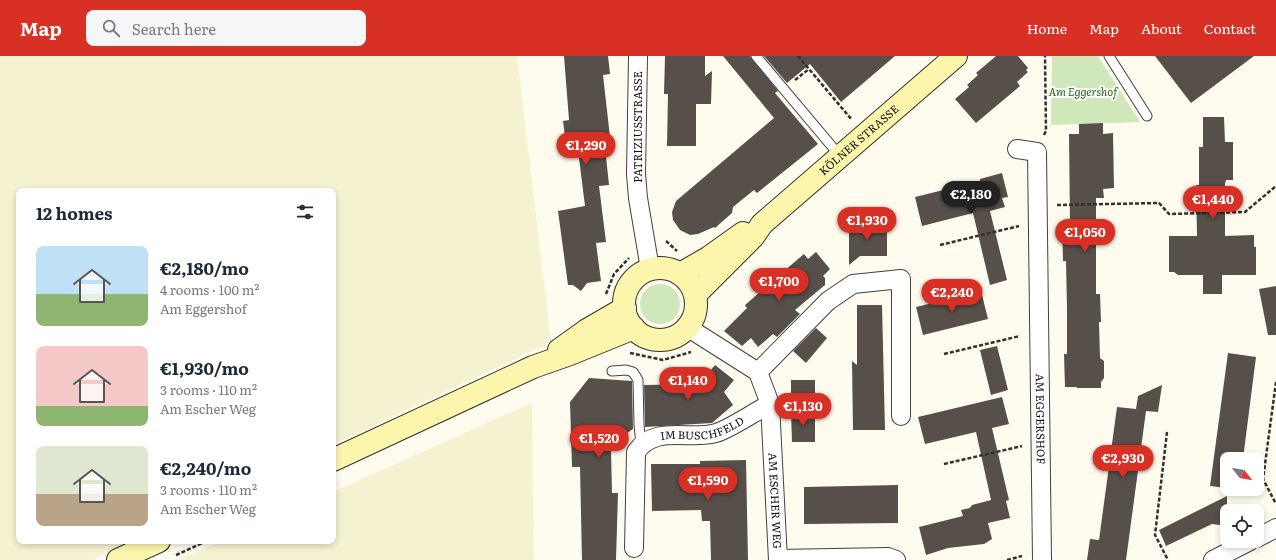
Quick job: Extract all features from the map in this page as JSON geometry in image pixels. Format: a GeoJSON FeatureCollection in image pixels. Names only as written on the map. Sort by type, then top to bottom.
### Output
{"type":"FeatureCollection","features":[{"type":"Feature","properties":{"kind":"main road","name":"KÖLNER STRASSE"},"geometry":{"type":"LineString","coordinates":[[695,295],[753,237],[762,224],[956,56]]}},
{"type":"Feature","properties":{"kind":"main road","name":"KÖLNER STRASSE"},"geometry":{"type":"LineString","coordinates":[[680,274],[708,258],[747,230],[762,224]]}},
{"type":"Feature","properties":{"kind":"main road"},"geometry":{"type":"LineString","coordinates":[[650,269],[671,269],[680,274],[690,283],[695,295],[696,307],[693,318],[687,327],[680,334],[661,340],[646,336],[634,328],[628,320],[625,308],[626,295],[630,284],[639,275],[650,269]]}},
{"type":"Feature","properties":{"kind":"main road"},"geometry":{"type":"LineString","coordinates":[[533,367],[587,330],[625,308]]}},
{"type":"Feature","properties":{"kind":"main road"},"geometry":{"type":"LineString","coordinates":[[336,459],[533,367],[570,354],[634,328]]}},
{"type":"Feature","properties":{"kind":"main road"},"geometry":{"type":"LineString","coordinates":[[118,560],[166,549]]}},
{"type":"Feature","properties":{"kind":"street","name":"PATRIZIUSSTRASSE"},"geometry":{"type":"LineString","coordinates":[[638,56],[636,174],[638,198],[650,269]]}},
{"type":"Feature","properties":{"kind":"street"},"geometry":{"type":"LineString","coordinates":[[1017,148],[1036,152]]}},
{"type":"Feature","properties":{"kind":"street","name":"AM EGGERSHOF"},"geometry":{"type":"LineString","coordinates":[[1036,152],[1040,332],[1042,560]]}},
{"type":"Feature","properties":{"kind":"street"},"geometry":{"type":"LineString","coordinates":[[687,327],[758,372],[828,302],[853,284],[901,279],[901,416]]}},
{"type":"Feature","properties":{"kind":"street","name":"AM ESCHER WEG"},"geometry":{"type":"LineString","coordinates":[[758,372],[770,405],[778,559],[888,557],[896,560]]}},
{"type":"Feature","properties":{"kind":"street","name":"IM BUSCHFELD"},"geometry":{"type":"LineString","coordinates":[[641,444],[660,436],[716,433],[770,405]]}},
{"type":"Feature","properties":{"kind":"street"},"geometry":{"type":"LineString","coordinates":[[634,548],[636,452],[641,444]]}},
{"type":"Feature","properties":{"kind":"street"},"geometry":{"type":"LineString","coordinates":[[1264,534],[1276,528]]}},
{"type":"Feature","properties":{"kind":"street"},"geometry":{"type":"LineString","coordinates":[[1213,560],[1236,548]]}},
{"type":"Feature","properties":{"kind":"lane"},"geometry":{"type":"LineString","coordinates":[[756,56],[840,156]]}},
{"type":"Feature","properties":{"kind":"lane"},"geometry":{"type":"LineString","coordinates":[[1109,56],[1147,116]]}},
{"type":"Feature","properties":{"kind":"lane"},"geometry":{"type":"LineString","coordinates":[[612,371],[626,370],[633,372],[638,380],[641,444]]}},
{"type":"Feature","properties":{"kind":"lane"},"geometry":{"type":"LineString","coordinates":[[770,405],[812,406]]}},
{"type":"Feature","properties":{"kind":"path"},"geometry":{"type":"LineString","coordinates":[[798,56],[865,135]]}},
{"type":"Feature","properties":{"kind":"path"},"geometry":{"type":"LineString","coordinates":[[1036,152],[1046,131],[1045,56]]}},
{"type":"Feature","properties":{"kind":"path"},"geometry":{"type":"LineString","coordinates":[[802,74],[808,69]]}},
{"type":"Feature","properties":{"kind":"path"},"geometry":{"type":"LineString","coordinates":[[940,245],[1037,214],[1159,203],[1169,214],[1245,212],[1276,186]]}},
{"type":"Feature","properties":{"kind":"path"},"geometry":{"type":"LineString","coordinates":[[944,354],[1040,332]]}},
{"type":"Feature","properties":{"kind":"path"},"geometry":{"type":"LineString","coordinates":[[1276,382],[1263,479],[1276,504]]}},
{"type":"Feature","properties":{"kind":"path"},"geometry":{"type":"LineString","coordinates":[[1167,432],[1155,535],[1168,560]]}},
{"type":"Feature","properties":{"kind":"path"},"geometry":{"type":"LineString","coordinates":[[944,464],[1040,442]]}},
{"type":"Feature","properties":{"kind":"path"},"geometry":{"type":"LineString","coordinates":[[166,549],[192,544]]}},
{"type":"Feature","properties":{"kind":"shaded area"},"geometry":{"type":"Polygon","coordinates":[[[0,56],[517,56],[551,342],[336,444],[336,188],[16,188],[16,544],[126,544],[92,560],[0,560],[0,56]]]}},
{"type":"Feature","properties":{"kind":"shaded area"},"geometry":{"type":"Polygon","coordinates":[[[532,403],[534,560],[179,560],[215,544],[336,544],[336,491],[532,403]]]}},
{"type":"Feature","properties":{"kind":"green space","name":"Am Eggershof"},"geometry":{"type":"Polygon","coordinates":[[[1052,56],[1098,56],[1140,122],[1051,125],[1052,56]]]}},
{"type":"Feature","properties":{"kind":"green space"},"geometry":{"type":"Polygon","coordinates":[[[664,284],[671,287],[677,293],[680,304],[679,312],[671,321],[664,324],[656,324],[649,321],[641,312],[640,300],[643,293],[652,285],[664,284]]]}},
{"type":"Feature","properties":{"kind":"building"},"geometry":{"type":"Polygon","coordinates":[[[564,56],[608,56],[610,74],[603,75],[610,137],[604,138],[609,185],[599,186],[606,242],[596,243],[601,281],[587,283],[581,291],[573,285],[568,285],[558,211],[585,206],[578,150],[567,152],[563,121],[569,120],[564,56]]]}},
{"type":"Feature","properties":{"kind":"building"},"geometry":{"type":"Polygon","coordinates":[[[665,56],[705,56],[705,76],[712,71],[711,104],[696,104],[696,146],[667,146],[668,94],[664,94],[665,56]]]}},
{"type":"Feature","properties":{"kind":"building"},"geometry":{"type":"Polygon","coordinates":[[[723,56],[750,56],[778,91],[775,93],[818,144],[757,193],[754,190],[733,207],[732,213],[715,228],[714,227],[698,234],[690,235],[680,230],[673,220],[672,212],[676,201],[774,118],[723,56]]]}},
{"type":"Feature","properties":{"kind":"building"},"geometry":{"type":"Polygon","coordinates":[[[764,56],[895,56],[841,102],[810,64],[787,83],[764,56]]]}},
{"type":"Feature","properties":{"kind":"building"},"geometry":{"type":"Polygon","coordinates":[[[996,56],[1018,56],[1028,68],[1026,70],[1028,72],[1017,82],[1020,86],[976,123],[955,99],[969,87],[967,85],[978,75],[976,73],[996,56]]]}},
{"type":"Feature","properties":{"kind":"building"},"geometry":{"type":"Polygon","coordinates":[[[1155,56],[1254,56],[1191,103],[1155,56]]]}},
{"type":"Feature","properties":{"kind":"building"},"geometry":{"type":"Polygon","coordinates":[[[1203,117],[1224,117],[1225,142],[1233,142],[1233,180],[1226,180],[1225,184],[1225,236],[1254,235],[1254,247],[1256,247],[1256,275],[1222,275],[1222,294],[1203,294],[1203,275],[1178,275],[1174,272],[1169,272],[1169,236],[1197,236],[1196,185],[1199,185],[1199,147],[1203,147],[1203,117]]]}},
{"type":"Feature","properties":{"kind":"building"},"geometry":{"type":"Polygon","coordinates":[[[1103,123],[1103,134],[1113,133],[1114,188],[1103,189],[1104,198],[1096,198],[1096,294],[1100,294],[1100,358],[1104,361],[1104,378],[1101,382],[1101,388],[1065,387],[1064,354],[1067,354],[1067,309],[1066,261],[1063,261],[1062,224],[1070,224],[1069,134],[1079,134],[1079,124],[1103,123]]]}},
{"type":"Feature","properties":{"kind":"building"},"geometry":{"type":"Polygon","coordinates":[[[1002,173],[1008,197],[1002,198],[1005,207],[990,211],[1007,280],[990,285],[973,213],[922,226],[915,197],[980,181],[980,179],[1002,173]]]}},
{"type":"Feature","properties":{"kind":"building"},"geometry":{"type":"Polygon","coordinates":[[[887,224],[887,256],[860,256],[849,265],[849,225],[887,224]]]}},
{"type":"Feature","properties":{"kind":"building"},"geometry":{"type":"Polygon","coordinates":[[[816,252],[830,269],[823,276],[825,278],[825,285],[795,310],[800,314],[777,337],[773,334],[758,347],[751,338],[742,346],[724,331],[747,308],[745,305],[777,277],[804,254],[808,259],[816,252]]]}},
{"type":"Feature","properties":{"kind":"building"},"geometry":{"type":"Polygon","coordinates":[[[1276,286],[1276,335],[1268,335],[1259,289],[1276,286]]]}},
{"type":"Feature","properties":{"kind":"building"},"geometry":{"type":"Polygon","coordinates":[[[981,291],[988,319],[923,335],[916,307],[981,291]]]}},
{"type":"Feature","properties":{"kind":"building"},"geometry":{"type":"Polygon","coordinates":[[[857,305],[882,305],[885,430],[853,430],[852,361],[857,365],[857,305]]]}},
{"type":"Feature","properties":{"kind":"building"},"geometry":{"type":"Polygon","coordinates":[[[816,328],[827,338],[806,363],[793,351],[816,328]]]}},
{"type":"Feature","properties":{"kind":"building"},"geometry":{"type":"Polygon","coordinates":[[[997,346],[1008,390],[991,395],[980,350],[997,346]]]}},
{"type":"Feature","properties":{"kind":"building"},"geometry":{"type":"Polygon","coordinates":[[[1228,353],[1256,357],[1244,452],[1220,452],[1220,487],[1210,486],[1228,353]]]}},
{"type":"Feature","properties":{"kind":"building"},"geometry":{"type":"Polygon","coordinates":[[[715,365],[734,380],[724,392],[733,405],[712,423],[645,427],[644,385],[699,384],[715,365]]]}},
{"type":"Feature","properties":{"kind":"building"},"geometry":{"type":"Polygon","coordinates":[[[589,378],[632,381],[633,429],[616,441],[616,450],[611,450],[612,493],[618,493],[616,560],[582,560],[580,467],[572,467],[570,402],[589,378]]]}},
{"type":"Feature","properties":{"kind":"building"},"geometry":{"type":"Polygon","coordinates":[[[791,380],[815,380],[815,401],[791,400],[791,380]]]}},
{"type":"Feature","properties":{"kind":"building"},"geometry":{"type":"Polygon","coordinates":[[[1162,385],[1158,412],[1146,411],[1126,560],[1087,560],[1090,539],[1099,540],[1117,407],[1136,409],[1138,396],[1162,385]]]}},
{"type":"Feature","properties":{"kind":"building"},"geometry":{"type":"Polygon","coordinates":[[[1002,397],[1009,424],[992,428],[1009,500],[1006,501],[1010,518],[988,523],[992,539],[984,544],[948,548],[926,555],[919,527],[963,516],[961,510],[970,508],[972,505],[991,500],[976,432],[925,444],[918,417],[1002,397]]]}},
{"type":"Feature","properties":{"kind":"building"},"geometry":{"type":"Polygon","coordinates":[[[815,411],[815,442],[792,442],[791,412],[815,411]]]}},
{"type":"Feature","properties":{"kind":"building"},"geometry":{"type":"Polygon","coordinates":[[[746,460],[748,560],[711,560],[710,521],[702,521],[701,510],[652,511],[651,464],[700,464],[700,461],[746,460]]]}},
{"type":"Feature","properties":{"kind":"building"},"geometry":{"type":"Polygon","coordinates":[[[898,485],[898,523],[804,524],[804,487],[898,485]]]}},
{"type":"Feature","properties":{"kind":"building"},"geometry":{"type":"Polygon","coordinates":[[[1227,496],[1227,504],[1220,504],[1220,525],[1212,524],[1166,546],[1159,530],[1227,496]]]}}]}
